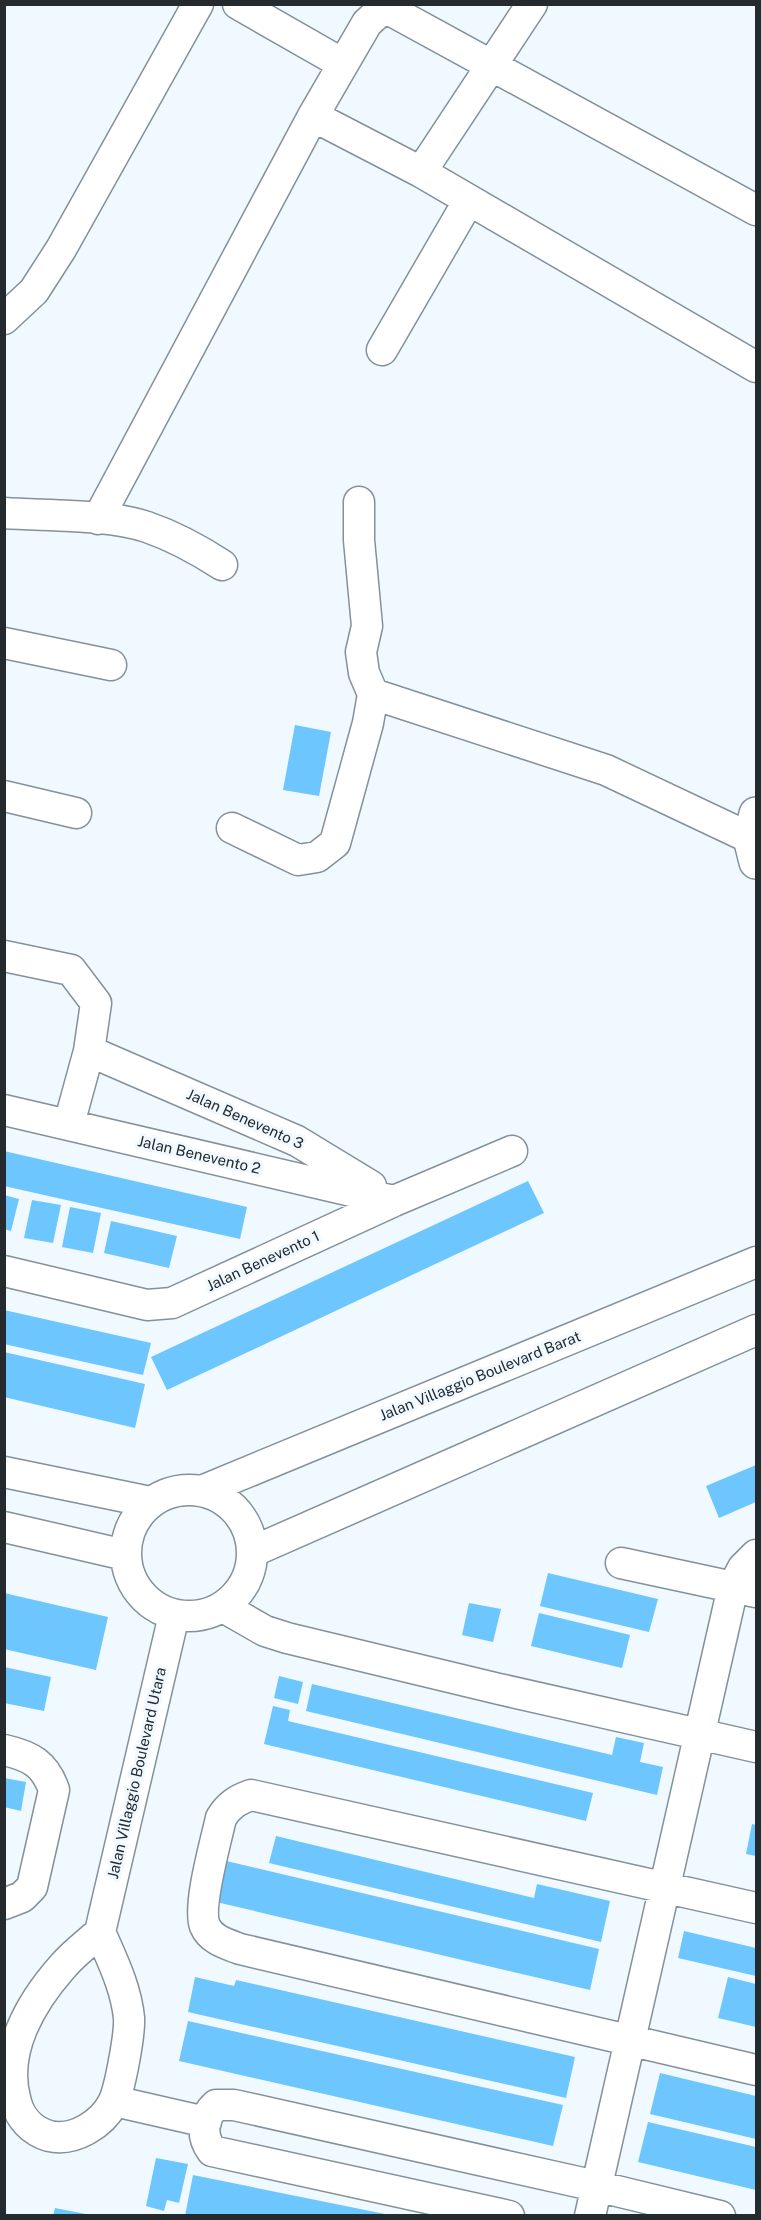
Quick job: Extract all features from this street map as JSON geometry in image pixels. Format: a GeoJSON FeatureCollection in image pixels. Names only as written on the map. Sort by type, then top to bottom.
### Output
{"type":"FeatureCollection","features":[{"type":"Feature","properties":{"kind":"street"},"geometry":{"type":"LineString","coordinates":[[4,319],[34,291],[61,249],[198,4]]}},
{"type":"Feature","properties":{"kind":"street"},"geometry":{"type":"LineString","coordinates":[[238,4],[343,64]]}},
{"type":"Feature","properties":{"kind":"street"},"geometry":{"type":"LineString","coordinates":[[421,172],[532,4]]}},
{"type":"Feature","properties":{"kind":"street"},"geometry":{"type":"LineString","coordinates":[[98,519],[366,22],[379,12],[390,7],[490,66],[756,210]]}},
{"type":"Feature","properties":{"kind":"street"},"geometry":{"type":"LineString","coordinates":[[314,116],[421,172],[756,368]]}},
{"type":"Feature","properties":{"kind":"street"},"geometry":{"type":"LineString","coordinates":[[382,350],[469,200]]}},
{"type":"Feature","properties":{"kind":"street"},"geometry":{"type":"LineString","coordinates":[[232,828],[298,860],[317,857],[335,843],[368,723],[373,694],[364,673],[361,652],[367,626],[359,540],[359,502]]}},
{"type":"Feature","properties":{"kind":"street"},"geometry":{"type":"LineString","coordinates":[[4,513],[98,519],[146,527],[199,550],[222,564]]}},
{"type":"Feature","properties":{"kind":"street"},"geometry":{"type":"LineString","coordinates":[[4,643],[111,665]]}},
{"type":"Feature","properties":{"kind":"street"},"geometry":{"type":"LineString","coordinates":[[373,694],[606,770],[754,838]]}},
{"type":"Feature","properties":{"kind":"street"},"geometry":{"type":"LineString","coordinates":[[4,796],[76,813]]}},
{"type":"Feature","properties":{"kind":"street"},"geometry":{"type":"LineString","coordinates":[[4,956],[71,970],[96,1003],[89,1051],[69,1124]]}},
{"type":"Feature","properties":{"kind":"street","name":"Jalan Benevento 3"},"geometry":{"type":"LineString","coordinates":[[89,1051],[297,1141],[394,1201]]}},
{"type":"Feature","properties":{"kind":"street","name":"Jalan Benevento 2"},"geometry":{"type":"LineString","coordinates":[[4,1110],[394,1201]]}},
{"type":"Feature","properties":{"kind":"street","name":"Jalan Benevento 1"},"geometry":{"type":"LineString","coordinates":[[4,1271],[147,1305],[172,1303],[394,1201],[512,1151]]}},
{"type":"Feature","properties":{"kind":"street","name":"Jalan Villaggio Boulevard Barat"},"geometry":{"type":"LineString","coordinates":[[204,1490],[756,1262]]}},
{"type":"Feature","properties":{"kind":"street"},"geometry":{"type":"LineString","coordinates":[[254,1551],[756,1330]]}},
{"type":"Feature","properties":{"kind":"street"},"geometry":{"type":"LineString","coordinates":[[4,1472],[150,1502]]}},
{"type":"Feature","properties":{"kind":"street"},"geometry":{"type":"LineString","coordinates":[[176,1490],[204,1490],[239,1512],[254,1551],[246,1583],[223,1607],[199,1616],[174,1615],[150,1603],[132,1582],[125,1555],[131,1526],[150,1502],[176,1490]]}},
{"type":"Feature","properties":{"kind":"street"},"geometry":{"type":"LineString","coordinates":[[4,1527],[125,1555]]}},
{"type":"Feature","properties":{"kind":"street"},"geometry":{"type":"LineString","coordinates":[[590,2216],[700,1735],[745,1590],[743,1568],[756,1555]]}},
{"type":"Feature","properties":{"kind":"street"},"geometry":{"type":"LineString","coordinates":[[621,1563],[745,1590]]}},
{"type":"Feature","properties":{"kind":"street"},"geometry":{"type":"LineString","coordinates":[[223,1607],[265,1631],[287,1638],[756,1748]]}},
{"type":"Feature","properties":{"kind":"street","name":"Jalan Villaggio Boulevard Utara"},"geometry":{"type":"LineString","coordinates":[[100,1932],[174,1615]]}},
{"type":"Feature","properties":{"kind":"street"},"geometry":{"type":"LineString","coordinates":[[4,1750],[20,1754],[36,1762],[49,1775],[54,1790],[32,1887],[22,1897],[4,1904]]}},
{"type":"Feature","properties":{"kind":"street"},"geometry":{"type":"LineString","coordinates":[[756,1908],[266,1797],[251,1796],[239,1799],[227,1808],[221,1818],[202,1906],[204,1925],[211,1934],[222,1942],[251,1952],[756,2070]]}},
{"type":"Feature","properties":{"kind":"street"},"geometry":{"type":"LineString","coordinates":[[100,1932],[122,1981],[129,2018],[128,2041],[114,2101],[102,2119],[82,2132],[67,2137],[49,2136],[28,2125],[18,2112],[8,2071],[29,2011],[64,1964],[100,1932]]}},
{"type":"Feature","properties":{"kind":"street"},"geometry":{"type":"LineString","coordinates":[[114,2101],[206,2122]]}},
{"type":"Feature","properties":{"kind":"street"},"geometry":{"type":"LineString","coordinates":[[509,2216],[212,2151],[206,2143],[203,2130],[208,2112],[216,2105],[234,2105],[720,2216]]}},
{"type":"Feature","properties":{"kind":"building"},"geometry":{"type":"Polygon","coordinates":[[[295,725],[331,732],[319,796],[283,790],[295,725]]]}},
{"type":"Feature","properties":{"kind":"building"},"geometry":{"type":"Polygon","coordinates":[[[4,1151],[247,1207],[240,1239],[4,1186],[4,1151]]]}},
{"type":"Feature","properties":{"kind":"building"},"geometry":{"type":"Polygon","coordinates":[[[528,1181],[544,1213],[167,1390],[151,1357],[528,1181]]]}},
{"type":"Feature","properties":{"kind":"building"},"geometry":{"type":"Polygon","coordinates":[[[4,1195],[19,1199],[11,1231],[4,1229],[4,1195]]]}},
{"type":"Feature","properties":{"kind":"building"},"geometry":{"type":"Polygon","coordinates":[[[32,1200],[61,1205],[53,1243],[24,1238],[32,1200]]]}},
{"type":"Feature","properties":{"kind":"building"},"geometry":{"type":"Polygon","coordinates":[[[70,1207],[101,1213],[93,1253],[62,1247],[70,1207]]]}},
{"type":"Feature","properties":{"kind":"building"},"geometry":{"type":"Polygon","coordinates":[[[111,1221],[177,1236],[169,1268],[104,1253],[111,1221]]]}},
{"type":"Feature","properties":{"kind":"building"},"geometry":{"type":"Polygon","coordinates":[[[4,1310],[151,1343],[143,1375],[4,1344],[4,1310]]]}},
{"type":"Feature","properties":{"kind":"building"},"geometry":{"type":"Polygon","coordinates":[[[4,1352],[145,1384],[135,1428],[4,1397],[4,1352]]]}},
{"type":"Feature","properties":{"kind":"building"},"geometry":{"type":"Polygon","coordinates":[[[756,1465],[756,1502],[719,1518],[706,1486],[756,1465]]]}},
{"type":"Feature","properties":{"kind":"building"},"geometry":{"type":"Polygon","coordinates":[[[548,1573],[658,1599],[649,1632],[540,1606],[548,1573]]]}},
{"type":"Feature","properties":{"kind":"building"},"geometry":{"type":"Polygon","coordinates":[[[4,1593],[108,1617],[96,1670],[4,1649],[4,1593]]]}},
{"type":"Feature","properties":{"kind":"building"},"geometry":{"type":"Polygon","coordinates":[[[469,1603],[501,1609],[493,1642],[462,1635],[469,1603]]]}},
{"type":"Feature","properties":{"kind":"building"},"geometry":{"type":"Polygon","coordinates":[[[539,1613],[630,1635],[622,1668],[531,1646],[539,1613]]]}},
{"type":"Feature","properties":{"kind":"building"},"geometry":{"type":"Polygon","coordinates":[[[4,1667],[51,1677],[44,1711],[4,1703],[4,1667]]]}},
{"type":"Feature","properties":{"kind":"building"},"geometry":{"type":"Polygon","coordinates":[[[279,1676],[303,1682],[298,1704],[274,1698],[279,1676]]]}},
{"type":"Feature","properties":{"kind":"building"},"geometry":{"type":"Polygon","coordinates":[[[312,1684],[612,1755],[616,1737],[644,1743],[640,1762],[663,1767],[657,1795],[306,1711],[312,1684]]]}},
{"type":"Feature","properties":{"kind":"building"},"geometry":{"type":"Polygon","coordinates":[[[273,1706],[290,1710],[288,1721],[593,1793],[586,1821],[264,1744],[273,1706]]]}},
{"type":"Feature","properties":{"kind":"building"},"geometry":{"type":"Polygon","coordinates":[[[4,1778],[26,1782],[21,1811],[4,1807],[4,1778]]]}},
{"type":"Feature","properties":{"kind":"building"},"geometry":{"type":"Polygon","coordinates":[[[752,1824],[756,1825],[756,1856],[746,1854],[752,1824]]]}},
{"type":"Feature","properties":{"kind":"building"},"geometry":{"type":"Polygon","coordinates":[[[276,1836],[534,1898],[537,1884],[610,1901],[601,1942],[269,1863],[276,1836]]]}},
{"type":"Feature","properties":{"kind":"building"},"geometry":{"type":"Polygon","coordinates":[[[222,1860],[599,1949],[590,1990],[212,1901],[222,1860]]]}},
{"type":"Feature","properties":{"kind":"building"},"geometry":{"type":"Polygon","coordinates":[[[684,1931],[756,1948],[756,1976],[678,1958],[684,1931]]]}},
{"type":"Feature","properties":{"kind":"building"},"geometry":{"type":"Polygon","coordinates":[[[195,1977],[234,1986],[236,1980],[575,2057],[566,2098],[188,2012],[195,1977]]]}},
{"type":"Feature","properties":{"kind":"building"},"geometry":{"type":"Polygon","coordinates":[[[728,1977],[756,1984],[756,2027],[718,2018],[728,1977]]]}},
{"type":"Feature","properties":{"kind":"building"},"geometry":{"type":"Polygon","coordinates":[[[188,2021],[563,2105],[553,2146],[179,2061],[188,2021]]]}},
{"type":"Feature","properties":{"kind":"building"},"geometry":{"type":"Polygon","coordinates":[[[660,2073],[756,2096],[756,2139],[650,2114],[660,2073]]]}},
{"type":"Feature","properties":{"kind":"building"},"geometry":{"type":"Polygon","coordinates":[[[648,2122],[756,2147],[756,2190],[638,2162],[648,2122]]]}},
{"type":"Feature","properties":{"kind":"building"},"geometry":{"type":"Polygon","coordinates":[[[156,2158],[188,2164],[179,2203],[167,2200],[164,2211],[146,2206],[156,2158]]]}},
{"type":"Feature","properties":{"kind":"building"},"geometry":{"type":"Polygon","coordinates":[[[193,2175],[385,2214],[385,2216],[185,2216],[193,2175]]]}},
{"type":"Feature","properties":{"kind":"building"},"geometry":{"type":"Polygon","coordinates":[[[55,2208],[86,2214],[86,2216],[53,2216],[55,2208]]]}}]}
